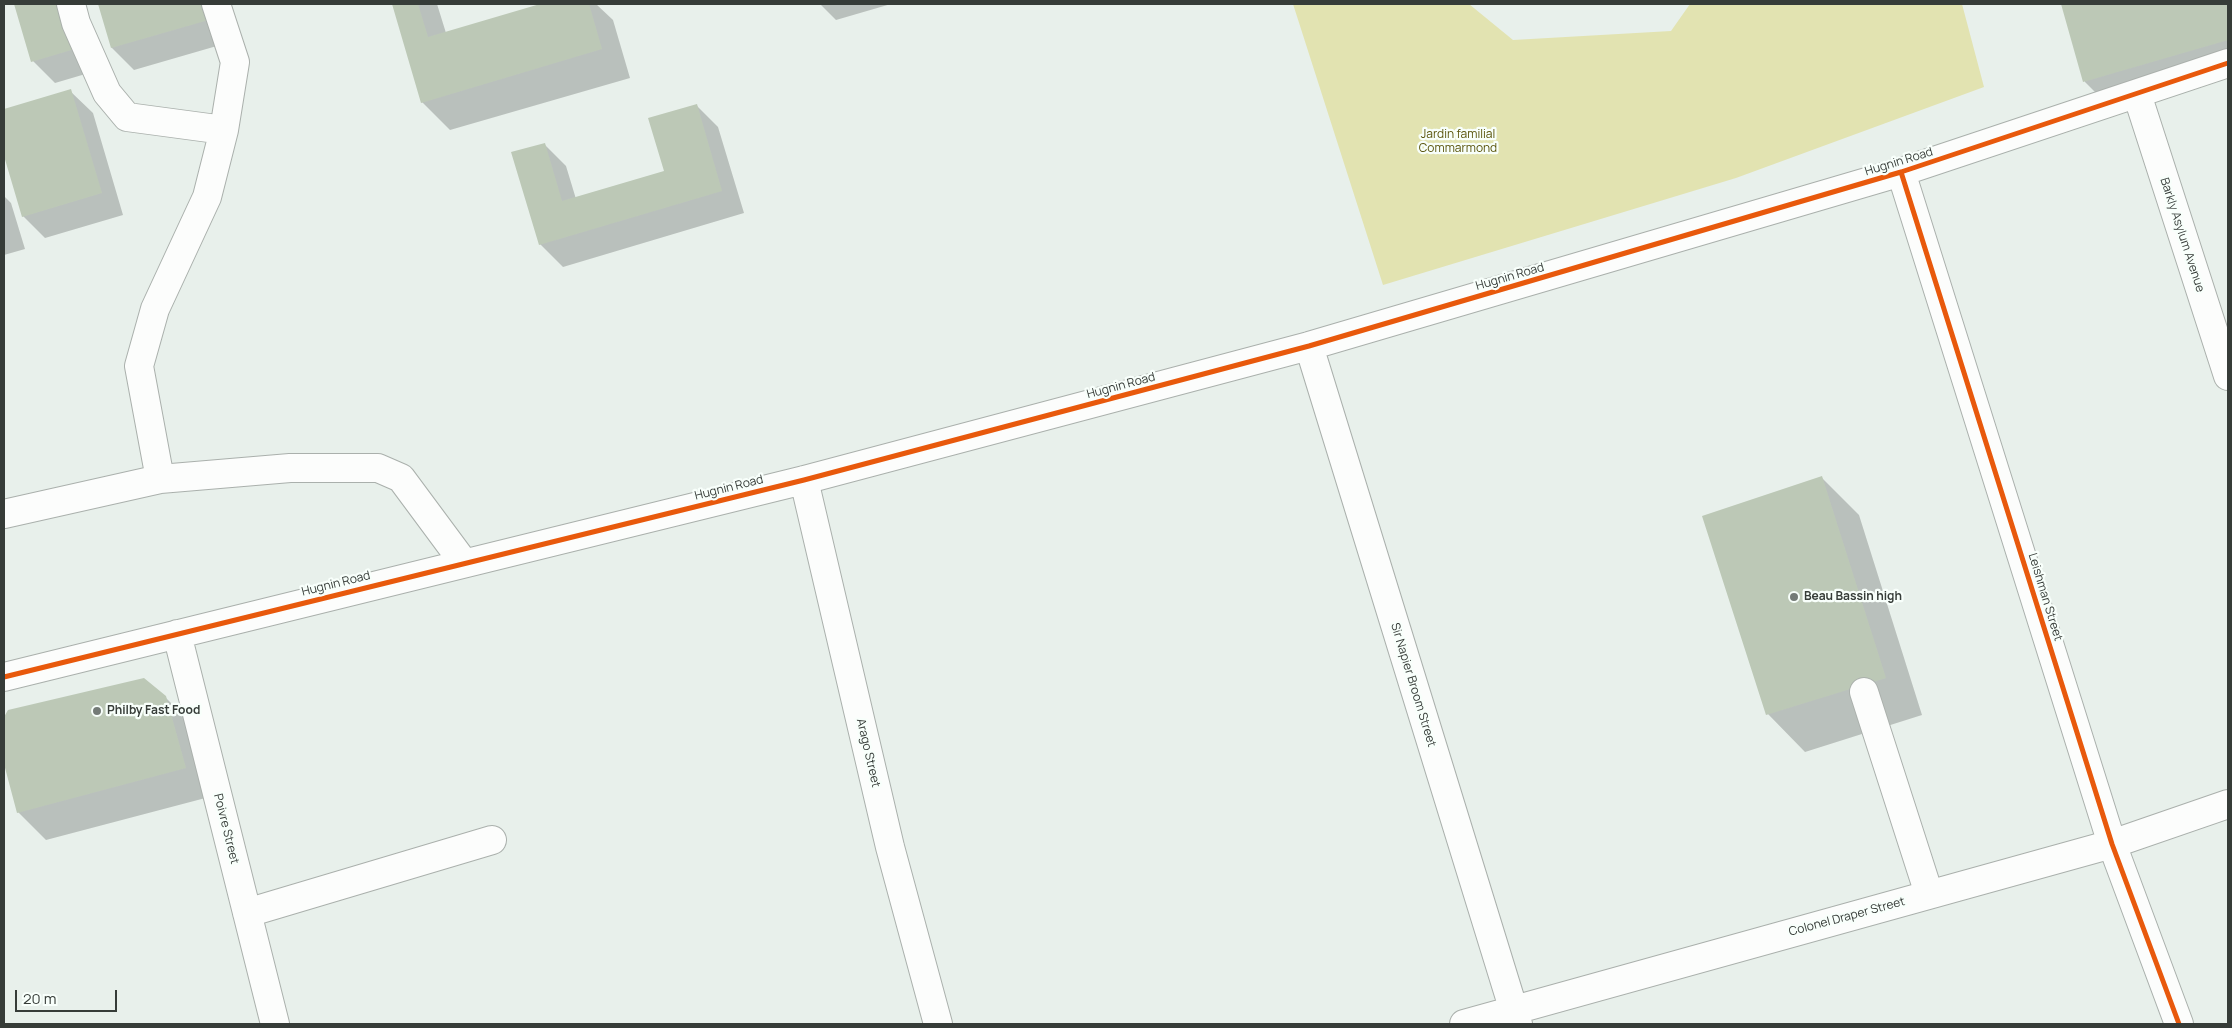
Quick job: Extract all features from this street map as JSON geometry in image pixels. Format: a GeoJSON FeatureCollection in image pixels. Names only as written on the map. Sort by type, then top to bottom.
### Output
{"type":"FeatureCollection","features":[{"type":"Feature","properties":{"kind":"street"},"geometry":{"type":"LineString","coordinates":[[71,4],[76,23],[107,93],[127,117],[224,130]]}},
{"type":"Feature","properties":{"kind":"street"},"geometry":{"type":"LineString","coordinates":[[160,479],[139,366],[155,309],[207,197],[224,130],[235,62],[216,4]]}},
{"type":"Feature","properties":{"kind":"street","name":"Hugnin Road"},"geometry":{"type":"LineString","coordinates":[[4,677],[804,480],[1309,346],[1901,172],[2228,63]]}},
{"type":"Feature","properties":{"kind":"street","name":"Barkly Asylum Avenue"},"geometry":{"type":"LineString","coordinates":[[2137,94],[2225,358]]}},
{"type":"Feature","properties":{"kind":"street","name":"Leishman Street"},"geometry":{"type":"LineString","coordinates":[[1901,172],[2112,844],[2180,1024]]}},
{"type":"Feature","properties":{"kind":"street","name":"Sir Napier Broom Street"},"geometry":{"type":"LineString","coordinates":[[1309,346],[1515,1017]]}},
{"type":"Feature","properties":{"kind":"street"},"geometry":{"type":"LineString","coordinates":[[4,514],[160,479],[290,468],[378,468],[401,478],[464,563]]}},
{"type":"Feature","properties":{"kind":"street","name":"Arago Street"},"geometry":{"type":"LineString","coordinates":[[804,480],[890,847],[938,1024]]}},
{"type":"Feature","properties":{"kind":"street","name":"Poivre Street"},"geometry":{"type":"LineString","coordinates":[[177,634],[275,1024]]}},
{"type":"Feature","properties":{"kind":"street"},"geometry":{"type":"LineString","coordinates":[[1864,692],[1929,894]]}},
{"type":"Feature","properties":{"kind":"street","name":"Colonel Draper Street"},"geometry":{"type":"LineString","coordinates":[[1464,1024],[1515,1017],[1929,894],[2112,844],[2228,804]]}},
{"type":"Feature","properties":{"kind":"street"},"geometry":{"type":"LineString","coordinates":[[247,913],[492,840]]}},
{"type":"Feature","properties":{"kind":"green space","name":"Jardin familial Commarmond"},"geometry":{"type":"Polygon","coordinates":[[[1293,4],[1469,4],[1513,40],[1671,31],[1690,4],[1962,4],[1984,87],[1736,178],[1383,285],[1293,4]]]}},
{"type":"Feature","properties":{"kind":"building"},"geometry":{"type":"Polygon","coordinates":[[[14,4],[64,4],[78,48],[31,62],[14,4]]]}},
{"type":"Feature","properties":{"kind":"building"},"geometry":{"type":"Polygon","coordinates":[[[98,4],[208,4],[212,19],[111,48],[98,4]]]}},
{"type":"Feature","properties":{"kind":"building"},"geometry":{"type":"Polygon","coordinates":[[[392,4],[418,4],[428,37],[540,4],[589,4],[602,49],[421,103],[392,4]]]}},
{"type":"Feature","properties":{"kind":"building"},"geometry":{"type":"Polygon","coordinates":[[[2061,4],[2228,4],[2228,40],[2083,82],[2061,4]]]}},
{"type":"Feature","properties":{"kind":"building"},"geometry":{"type":"Polygon","coordinates":[[[71,89],[102,193],[22,217],[4,156],[4,109],[71,89]]]}},
{"type":"Feature","properties":{"kind":"building"},"geometry":{"type":"Polygon","coordinates":[[[697,104],[722,191],[539,245],[511,152],[545,143],[562,201],[664,171],[648,118],[697,104]]]}},
{"type":"Feature","properties":{"kind":"building","name":"Beau Bassin high"},"geometry":{"type":"Polygon","coordinates":[[[1822,476],[1886,678],[1766,715],[1702,516],[1822,476]]]}},
{"type":"Feature","properties":{"kind":"building"},"geometry":{"type":"Polygon","coordinates":[[[144,678],[166,696],[186,768],[17,813],[4,764],[4,717],[8,710],[144,678]]]}},
{"type":"Feature","properties":{"kind":"cycle path"},"geometry":{"type":"LineString","coordinates":[[4,677],[804,480],[1309,346],[1901,172],[2228,63]]}},
{"type":"Feature","properties":{"kind":"cycle path"},"geometry":{"type":"LineString","coordinates":[[1901,172],[2112,844],[2179,1024]]}},
{"type":"Feature","properties":{"kind":"place","name":"Beau Bassin high"},"geometry":{"type":"Point","coordinates":[1794,597]}},
{"type":"Feature","properties":{"kind":"place","name":"Philby Fast Food"},"geometry":{"type":"Point","coordinates":[97,711]}}]}
